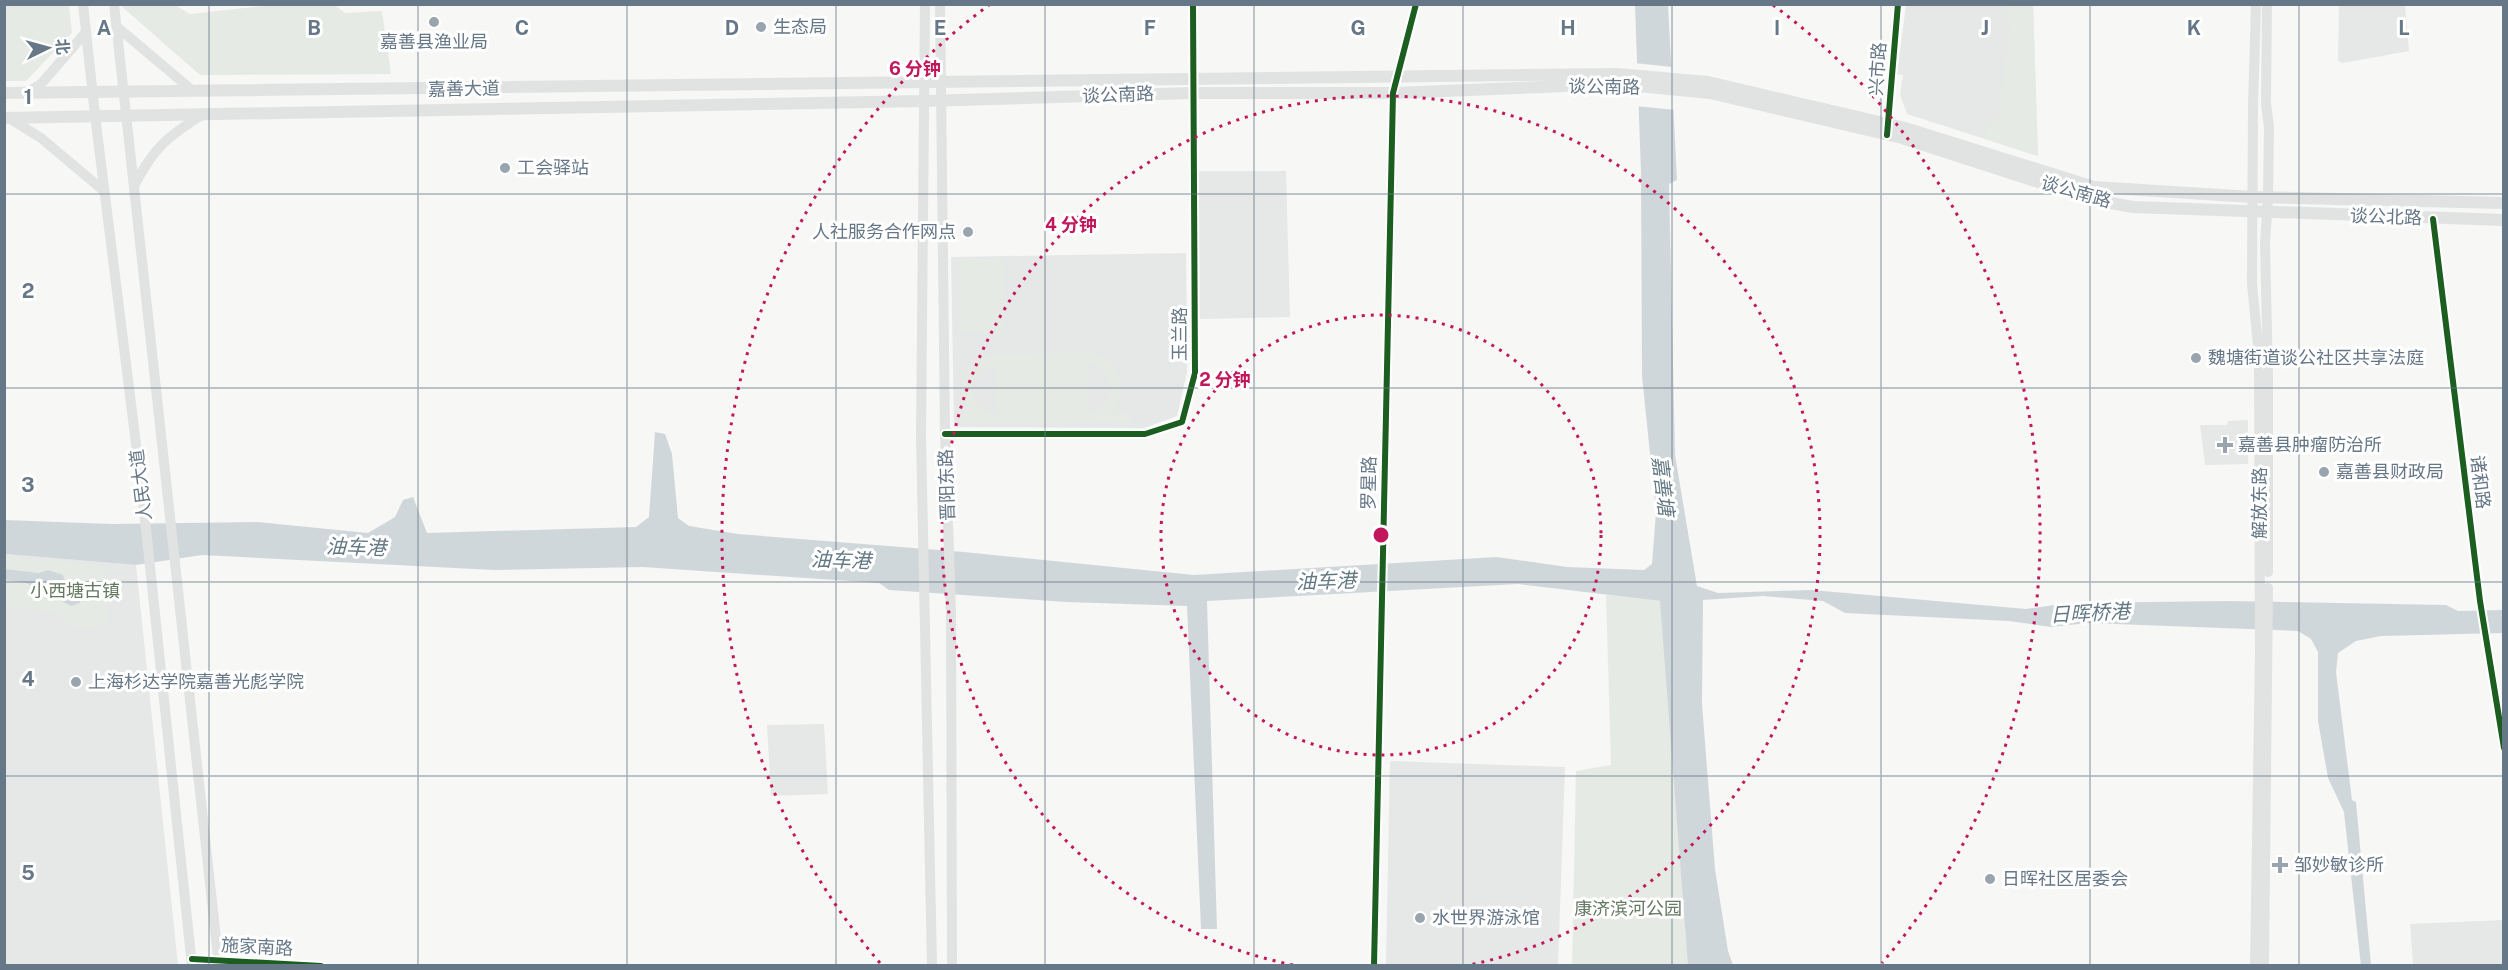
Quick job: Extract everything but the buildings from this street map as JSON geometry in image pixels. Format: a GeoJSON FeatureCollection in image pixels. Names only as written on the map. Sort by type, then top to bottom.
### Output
{"type":"FeatureCollection","features":[{"type":"Feature","properties":{"kind":"main road","name":"人民大道"},"geometry":{"type":"LineString","coordinates":[[83,4],[143,500],[192,962]]}},
{"type":"Feature","properties":{"kind":"main road","name":"人民大道"},"geometry":{"type":"LineString","coordinates":[[114,4],[219,963]]}},
{"type":"Feature","properties":{"kind":"main road","name":"晋阳东路"},"geometry":{"type":"LineString","coordinates":[[925,4],[921,436],[932,966]]}},
{"type":"Feature","properties":{"kind":"main road","name":"晋阳东路"},"geometry":{"type":"LineString","coordinates":[[940,4],[945,434],[951,612],[952,966]]}},
{"type":"Feature","properties":{"kind":"main road","name":"解放东路"},"geometry":{"type":"LineString","coordinates":[[2256,4],[2252,284],[2260,377],[2264,579]]}},
{"type":"Feature","properties":{"kind":"main road","name":"解放东路"},"geometry":{"type":"LineString","coordinates":[[2264,966],[2264,579],[2268,376],[2265,243],[2268,213],[2269,127],[2266,104],[2267,4]]}},
{"type":"Feature","properties":{"kind":"main road"},"geometry":{"type":"LineString","coordinates":[[116,26],[193,91]]}},
{"type":"Feature","properties":{"kind":"main road"},"geometry":{"type":"LineString","coordinates":[[27,93],[42,84],[86,32]]}},
{"type":"Feature","properties":{"kind":"main road","name":"谈公南路"},"geometry":{"type":"LineString","coordinates":[[924,84],[1193,79],[1617,79],[1709,88],[1888,130],[2094,187],[2268,198]]}},
{"type":"Feature","properties":{"kind":"main road","name":"谈公南路"},"geometry":{"type":"LineString","coordinates":[[924,101],[1193,93],[1393,93],[1617,79]]}},
{"type":"Feature","properties":{"kind":"main road","name":"嘉善大道"},"geometry":{"type":"LineString","coordinates":[[4,93],[924,84]]}},
{"type":"Feature","properties":{"kind":"main road","name":"嘉善大道"},"geometry":{"type":"LineString","coordinates":[[7,118],[924,101]]}},
{"type":"Feature","properties":{"kind":"main road"},"geometry":{"type":"LineString","coordinates":[[134,186],[148,159],[173,133],[207,113]]}},
{"type":"Feature","properties":{"kind":"main road"},"geometry":{"type":"LineString","coordinates":[[7,118],[41,138],[104,191]]}},
{"type":"Feature","properties":{"kind":"main road","name":"谈公南路"},"geometry":{"type":"LineString","coordinates":[[1888,130],[2094,200],[2133,207],[2268,213]]}},
{"type":"Feature","properties":{"kind":"main road","name":"谈公北路"},"geometry":{"type":"LineString","coordinates":[[2268,198],[2504,203]]}},
{"type":"Feature","properties":{"kind":"main road","name":"谈公北路"},"geometry":{"type":"LineString","coordinates":[[2268,213],[2504,220]]}},
{"type":"Feature","properties":{"kind":"main road","name":"解放东路"},"geometry":{"type":"LineString","coordinates":[[2255,966],[2264,653]]}},
{"type":"Feature","properties":{"kind":"street","name":"玉兰路"},"geometry":{"type":"LineString","coordinates":[[945,434],[1145,434],[1182,422],[1195,373],[1193,4]]}},
{"type":"Feature","properties":{"kind":"street","name":"罗星路"},"geometry":{"type":"LineString","coordinates":[[1374,966],[1393,93],[1416,4]]}},
{"type":"Feature","properties":{"kind":"street","name":"兴市路"},"geometry":{"type":"LineString","coordinates":[[1888,130],[1898,4]]}},
{"type":"Feature","properties":{"kind":"street","name":"诸和路"},"geometry":{"type":"LineString","coordinates":[[2433,219],[2480,601],[2504,748]]}},
{"type":"Feature","properties":{"kind":"street","name":"施家南路"},"geometry":{"type":"LineString","coordinates":[[192,962],[321,966]]}},
{"type":"Feature","properties":{"kind":"shaded area"},"geometry":{"type":"Polygon","coordinates":[[[1906,5],[2033,5],[2038,156],[1907,114],[1900,95],[1903,75],[1897,74],[1906,5]]]}},
{"type":"Feature","properties":{"kind":"shaded area"},"geometry":{"type":"Polygon","coordinates":[[[2339,5],[2405,5],[2409,51],[2343,63],[2338,61],[2339,5]]]}},
{"type":"Feature","properties":{"kind":"shaded area"},"geometry":{"type":"Polygon","coordinates":[[[1197,171],[1286,171],[1290,317],[1199,319],[1197,171]]]}},
{"type":"Feature","properties":{"kind":"shaded area"},"geometry":{"type":"Polygon","coordinates":[[[1186,253],[1187,372],[1177,416],[1144,428],[954,427],[951,257],[1186,253]]]}},
{"type":"Feature","properties":{"kind":"shaded area","name":"嘉善县肿瘤防治所"},"geometry":{"type":"Polygon","coordinates":[[[2248,420],[2248,464],[2205,465],[2200,425],[2227,425],[2228,421],[2248,420]]]}},
{"type":"Feature","properties":{"kind":"shaded area","name":"上海杉达学院嘉善光彪学院"},"geometry":{"type":"Polygon","coordinates":[[[4,554],[136,565],[178,965],[5,965],[4,554]]]}},
{"type":"Feature","properties":{"kind":"shaded area"},"geometry":{"type":"Polygon","coordinates":[[[824,724],[828,794],[771,796],[767,725],[824,724]]]}},
{"type":"Feature","properties":{"kind":"shaded area"},"geometry":{"type":"Polygon","coordinates":[[[1390,761],[1565,767],[1558,965],[1386,965],[1390,761]]]}},
{"type":"Feature","properties":{"kind":"shaded area"},"geometry":{"type":"Polygon","coordinates":[[[2503,920],[2503,965],[2413,965],[2410,924],[2503,920]]]}},
{"type":"Feature","properties":{"kind":"green space"},"geometry":{"type":"Polygon","coordinates":[[[5,4],[69,5],[72,33],[26,81],[5,81],[5,4]]]}},
{"type":"Feature","properties":{"kind":"green space"},"geometry":{"type":"Polygon","coordinates":[[[282,4],[335,5],[345,13],[382,11],[391,74],[200,75],[120,5],[175,5],[190,14],[282,4]]]}},
{"type":"Feature","properties":{"kind":"green space"},"geometry":{"type":"Polygon","coordinates":[[[2007,5],[2033,5],[2038,156],[1985,139],[1988,122],[1997,124],[2011,22],[2005,21],[2007,5]]]}},
{"type":"Feature","properties":{"kind":"green space"},"geometry":{"type":"Polygon","coordinates":[[[960,259],[1003,259],[1004,333],[961,333],[960,259]]]}},
{"type":"Feature","properties":{"kind":"green space"},"geometry":{"type":"Polygon","coordinates":[[[1090,353],[1100,356],[1109,361],[1119,376],[1121,394],[1113,412],[1131,412],[1131,422],[962,424],[961,414],[972,414],[962,395],[964,376],[975,361],[995,354],[1090,353]],[[1087,364],[1087,411],[997,413],[997,365],[987,367],[980,373],[975,380],[974,396],[977,404],[993,414],[1094,412],[1102,407],[1111,393],[1108,377],[1096,366],[1087,364]]]}},
{"type":"Feature","properties":{"kind":"green space","name":"小西塘古镇"},"geometry":{"type":"Polygon","coordinates":[[[5,556],[104,565],[109,625],[73,628],[58,615],[50,612],[34,609],[5,609],[5,556]]]}},
{"type":"Feature","properties":{"kind":"green space","name":"康济滨河公园"},"geometry":{"type":"Polygon","coordinates":[[[1606,595],[1661,601],[1688,965],[1572,966],[1576,771],[1611,765],[1606,595]]]}},
{"type":"Feature","properties":{"kind":"water"},"geometry":{"type":"Polygon","coordinates":[[[1668,4],[1677,180],[1669,184],[1675,455],[1697,586],[1718,593],[1812,590],[2026,609],[2068,603],[2228,601],[2446,605],[2458,611],[2503,610],[2504,633],[2381,636],[2356,641],[2338,653],[2336,672],[2352,800],[2356,802],[2371,965],[2361,966],[2344,812],[2328,778],[2318,721],[2318,652],[2311,639],[2298,631],[2088,623],[2051,627],[2009,621],[1845,613],[1823,601],[1763,596],[1703,600],[1702,704],[1715,869],[1728,951],[1733,965],[1688,966],[1660,601],[1518,584],[1207,601],[1217,929],[1201,929],[1187,606],[1066,602],[889,590],[879,583],[643,567],[494,570],[202,555],[136,565],[5,554],[5,520],[112,524],[257,522],[368,533],[395,517],[403,500],[413,497],[427,533],[636,527],[649,517],[655,432],[665,434],[672,454],[678,518],[689,526],[738,534],[964,552],[1194,575],[1497,557],[1567,567],[1644,570],[1652,564],[1656,512],[1642,376],[1641,173],[1635,5],[1668,4]]]}},
{"type":"Feature","properties":{"kind":"water"},"geometry":{"type":"Polygon","coordinates":[[[4,569],[39,573],[48,570],[63,575],[66,586],[82,594],[80,603],[71,606],[26,583],[5,580],[4,569]]]}},
{"type":"Feature","properties":{"kind":"pier"},"geometry":{"type":"Polygon","coordinates":[[[1634,63],[1673,67],[1676,110],[1635,106],[1634,63]]]}},
{"type":"Feature","properties":{"kind":"cycle path"},"geometry":{"type":"LineString","coordinates":[[945,434],[1145,434],[1182,422],[1195,373],[1193,4]]}},
{"type":"Feature","properties":{"kind":"cycle path"},"geometry":{"type":"LineString","coordinates":[[1374,966],[1393,93],[1416,4]]}},
{"type":"Feature","properties":{"kind":"cycle path"},"geometry":{"type":"LineString","coordinates":[[1887,135],[1898,4]]}},
{"type":"Feature","properties":{"kind":"cycle path"},"geometry":{"type":"LineString","coordinates":[[2433,219],[2480,601],[2504,748]]}},
{"type":"Feature","properties":{"kind":"cycle path"},"geometry":{"type":"LineString","coordinates":[[192,959],[321,966]]}},
{"type":"Feature","properties":{"kind":"place","name":"嘉善县渔业局"},"geometry":{"type":"Point","coordinates":[434,22]}},
{"type":"Feature","properties":{"kind":"place","name":"生态局"},"geometry":{"type":"Point","coordinates":[761,27]}},
{"type":"Feature","properties":{"kind":"place","name":"工会驿站"},"geometry":{"type":"Point","coordinates":[505,168]}},
{"type":"Feature","properties":{"kind":"place","name":"人社服务合作网点"},"geometry":{"type":"Point","coordinates":[968,232]}},
{"type":"Feature","properties":{"kind":"place","name":"魏塘街道谈公社区共享法庭"},"geometry":{"type":"Point","coordinates":[2196,358]}},
{"type":"Feature","properties":{"kind":"place","name":"嘉善县肿瘤防治所"},"geometry":{"type":"Point","coordinates":[2225,445]}},
{"type":"Feature","properties":{"kind":"place","name":"嘉善县财政局"},"geometry":{"type":"Point","coordinates":[2324,472]}},
{"type":"Feature","properties":{"kind":"place","name":"上海杉达学院嘉善光彪学院"},"geometry":{"type":"Point","coordinates":[76,682]}},
{"type":"Feature","properties":{"kind":"place","name":"邹妙敏诊所"},"geometry":{"type":"Point","coordinates":[2280,865]}},
{"type":"Feature","properties":{"kind":"place","name":"日晖社区居委会"},"geometry":{"type":"Point","coordinates":[1990,879]}},
{"type":"Feature","properties":{"kind":"place","name":"水世界游泳馆"},"geometry":{"type":"Point","coordinates":[1420,918]}},
{"type":"Feature","properties":{"kind":"water label","name":"嘉善塘"},"geometry":{"type":"Point","coordinates":[1663,486]}},
{"type":"Feature","properties":{"kind":"water label","name":"油车港"},"geometry":{"type":"Point","coordinates":[356,547]}},
{"type":"Feature","properties":{"kind":"water label","name":"油车港"},"geometry":{"type":"Point","coordinates":[841,560]}},
{"type":"Feature","properties":{"kind":"water label","name":"油车港"},"geometry":{"type":"Point","coordinates":[1326,581]}},
{"type":"Feature","properties":{"kind":"water label","name":"日晖桥港"},"geometry":{"type":"Point","coordinates":[2090,613]}}]}
